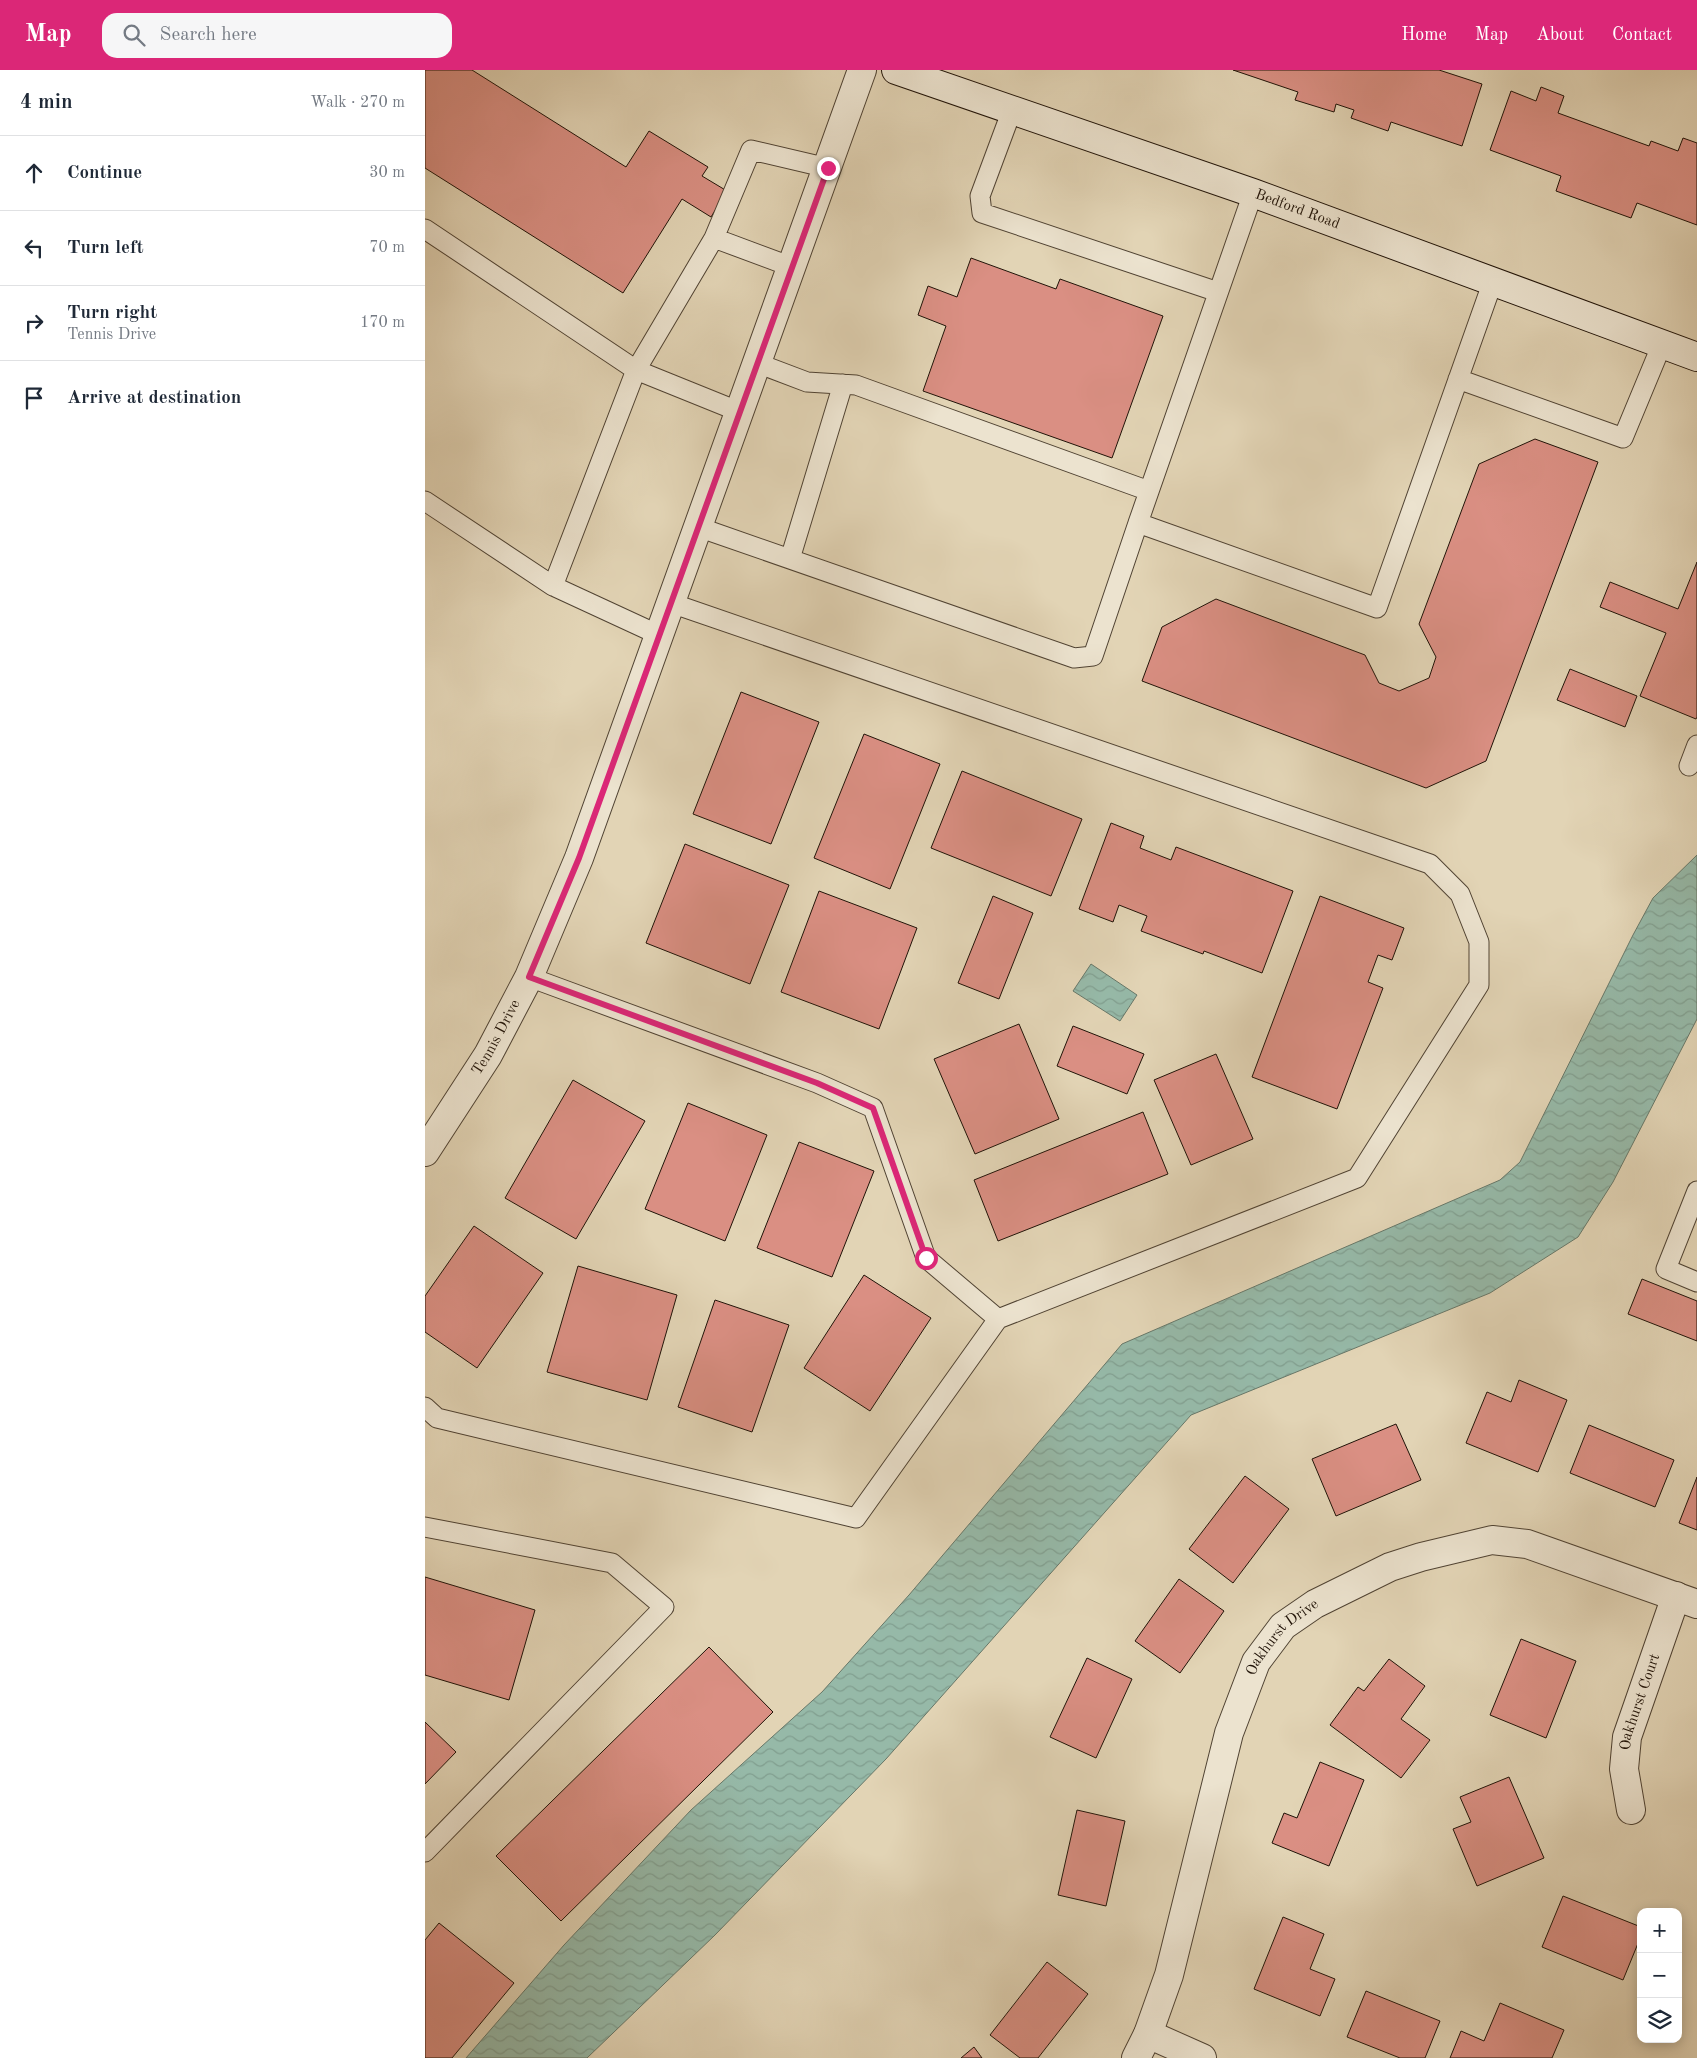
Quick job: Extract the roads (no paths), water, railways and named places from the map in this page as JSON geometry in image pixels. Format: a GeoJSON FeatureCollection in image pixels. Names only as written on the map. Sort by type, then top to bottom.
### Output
{"type":"FeatureCollection","features":[{"type":"Feature","properties":{"kind":"street","name":"Tennis Drive"},"geometry":{"type":"LineString","coordinates":[[425,1152],[488,1055],[529,977],[579,858],[863,70]]}},
{"type":"Feature","properties":{"kind":"street","name":"Bedford Road"},"geometry":{"type":"LineString","coordinates":[[896,70],[1253,193],[1697,357]]}},
{"type":"Feature","properties":{"kind":"street","name":"Oakhurst Drive"},"geometry":{"type":"LineString","coordinates":[[1136,2058],[1148,2034],[1169,1975],[1229,1733],[1256,1662],[1283,1626],[1315,1604],[1390,1567],[1421,1557],[1492,1540],[1527,1544],[1687,1600]]}},
{"type":"Feature","properties":{"kind":"street","name":"Oakhurst Court"},"geometry":{"type":"LineString","coordinates":[[1631,1810],[1623,1769],[1627,1737],[1687,1600]]}},
{"type":"Feature","properties":{"kind":"street"},"geometry":{"type":"LineString","coordinates":[[1148,2034],[1202,2058]]}},
{"type":"Feature","properties":{"kind":"lane"},"geometry":{"type":"LineString","coordinates":[[1012,110],[980,196],[982,213],[1218,292]]}},
{"type":"Feature","properties":{"kind":"lane"},"geometry":{"type":"LineString","coordinates":[[553,586],[635,370],[714,238],[751,150],[828,168]]}},
{"type":"Feature","properties":{"kind":"lane"},"geometry":{"type":"LineString","coordinates":[[698,527],[1074,658],[1093,656],[1253,193]]}},
{"type":"Feature","properties":{"kind":"lane"},"geometry":{"type":"LineString","coordinates":[[425,229],[635,370],[740,412]]}},
{"type":"Feature","properties":{"kind":"lane"},"geometry":{"type":"LineString","coordinates":[[714,238],[792,267]]}},
{"type":"Feature","properties":{"kind":"lane"},"geometry":{"type":"LineString","coordinates":[[1138,523],[1377,608],[1493,281]]}},
{"type":"Feature","properties":{"kind":"lane"},"geometry":{"type":"LineString","coordinates":[[1458,379],[1623,438],[1662,344]]}},
{"type":"Feature","properties":{"kind":"lane"},"geometry":{"type":"LineString","coordinates":[[757,363],[807,382],[856,385],[1149,491]]}},
{"type":"Feature","properties":{"kind":"lane"},"geometry":{"type":"LineString","coordinates":[[790,559],[843,384]]}},
{"type":"Feature","properties":{"kind":"lane"},"geometry":{"type":"LineString","coordinates":[[425,501],[553,586],[659,636]]}},
{"type":"Feature","properties":{"kind":"lane"},"geometry":{"type":"LineString","coordinates":[[425,1407],[437,1418],[856,1518],[998,1319],[1357,1178],[1479,985],[1479,942],[1460,894],[1430,864],[671,603]]}},
{"type":"Feature","properties":{"kind":"lane"},"geometry":{"type":"LineString","coordinates":[[1689,766],[1697,745]]}},
{"type":"Feature","properties":{"kind":"lane"},"geometry":{"type":"LineString","coordinates":[[529,977],[817,1083],[873,1108],[926,1258],[998,1319]]}},
{"type":"Feature","properties":{"kind":"lane"},"geometry":{"type":"LineString","coordinates":[[1696,1196],[1667,1269],[1697,1282]]}},
{"type":"Feature","properties":{"kind":"lane"},"geometry":{"type":"LineString","coordinates":[[425,1527],[612,1563],[664,1607],[425,1852]]}},
{"type":"Feature","properties":{"kind":"water"},"geometry":{"type":"Polygon","coordinates":[[[1697,855],[1697,1019],[1613,1182],[1578,1237],[1490,1293],[1191,1415],[886,1759],[715,1935],[587,2058],[466,2058],[564,1945],[691,1810],[822,1692],[909,1595],[1122,1344],[1500,1180],[1520,1162],[1653,898],[1697,855]]]}},
{"type":"Feature","properties":{"kind":"water"},"geometry":{"type":"Polygon","coordinates":[[[1091,964],[1137,995],[1120,1021],[1073,991],[1091,964]]]}}]}
